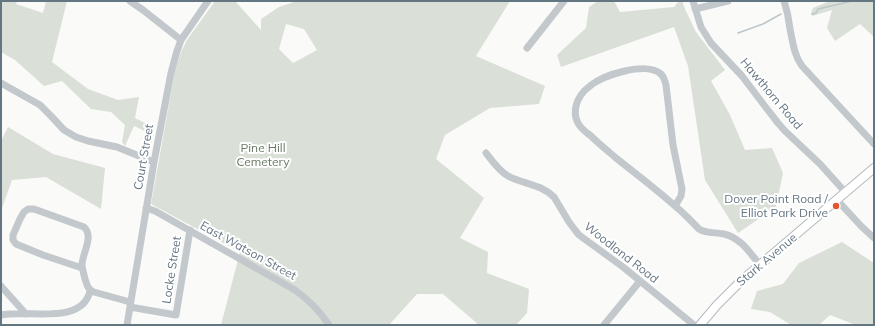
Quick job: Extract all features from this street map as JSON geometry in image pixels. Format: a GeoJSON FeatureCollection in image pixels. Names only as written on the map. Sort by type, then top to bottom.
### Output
{"type":"FeatureCollection","features":[{"type":"Feature","properties":{"kind":"main road","name":"Stark Avenue"},"geometry":{"type":"LineString","coordinates":[[700,325],[729,292],[874,168]]}},
{"type":"Feature","properties":{"kind":"street"},"geometry":{"type":"LineString","coordinates":[[130,1],[181,40]]}},
{"type":"Feature","properties":{"kind":"street","name":"Court Street"},"geometry":{"type":"LineString","coordinates":[[127,325],[154,162],[175,56],[181,40],[208,1]]}},
{"type":"Feature","properties":{"kind":"street"},"geometry":{"type":"LineString","coordinates":[[527,48],[564,1]]}},
{"type":"Feature","properties":{"kind":"street","name":"Hawthorn Road"},"geometry":{"type":"LineString","coordinates":[[693,1],[701,27],[711,43],[742,76],[785,131],[820,164],[846,193]]}},
{"type":"Feature","properties":{"kind":"street"},"geometry":{"type":"LineString","coordinates":[[695,9],[727,1]]}},
{"type":"Feature","properties":{"kind":"street"},"geometry":{"type":"LineString","coordinates":[[784,1],[793,45],[798,61],[874,144]]}},
{"type":"Feature","properties":{"kind":"street"},"geometry":{"type":"LineString","coordinates":[[675,206],[681,196],[682,189],[664,77],[654,70],[643,69],[602,79],[590,86],[581,95],[576,107],[575,113],[578,124],[582,129],[675,206],[699,229],[704,232],[726,234],[736,239],[760,265]]}},
{"type":"Feature","properties":{"kind":"street"},"geometry":{"type":"LineString","coordinates":[[1,83],[40,105],[64,130],[76,137],[117,147],[154,162]]}},
{"type":"Feature","properties":{"kind":"street","name":"Woodland Road"},"geometry":{"type":"LineString","coordinates":[[486,152],[508,176],[540,187],[550,193],[575,230],[694,325]]}},
{"type":"Feature","properties":{"kind":"street"},"geometry":{"type":"LineString","coordinates":[[837,200],[874,238]]}},
{"type":"Feature","properties":{"kind":"street","name":"East Watson Street"},"geometry":{"type":"LineString","coordinates":[[146,208],[155,211],[190,230],[295,290],[316,307],[329,325]]}},
{"type":"Feature","properties":{"kind":"street"},"geometry":{"type":"LineString","coordinates":[[82,268],[16,244],[13,240],[13,235],[24,212],[28,209],[34,209],[74,223],[88,230],[89,235],[82,263],[86,284],[90,290],[94,292],[130,305]]}},
{"type":"Feature","properties":{"kind":"street","name":"Locke Street"},"geometry":{"type":"LineString","coordinates":[[130,305],[176,315],[190,230]]}},
{"type":"Feature","properties":{"kind":"street"},"geometry":{"type":"LineString","coordinates":[[604,325],[640,281]]}},
{"type":"Feature","properties":{"kind":"street"},"geometry":{"type":"LineString","coordinates":[[1,286],[26,314]]}},
{"type":"Feature","properties":{"kind":"street"},"geometry":{"type":"LineString","coordinates":[[2,316],[16,313],[48,315],[72,310],[87,300],[90,290]]}},
{"type":"Feature","properties":{"kind":"green space"},"geometry":{"type":"Polygon","coordinates":[[[1,1],[17,1],[16,4],[43,13],[46,1],[67,1],[52,62],[88,89],[118,100],[139,97],[135,118],[153,127],[151,147],[147,132],[134,126],[125,146],[122,142],[125,125],[111,112],[91,109],[62,81],[44,86],[15,60],[1,52],[1,1]]]}},
{"type":"Feature","properties":{"kind":"green space","name":"Pine Hill Cemetery"},"geometry":{"type":"Polygon","coordinates":[[[215,1],[235,1],[261,30],[261,19],[279,7],[297,1],[510,1],[476,56],[545,86],[539,104],[490,108],[445,135],[436,159],[484,198],[460,238],[488,252],[487,273],[529,289],[527,313],[516,325],[479,325],[443,294],[417,294],[389,325],[221,325],[240,252],[151,204],[175,71],[181,52],[187,40],[215,1]],[[286,24],[279,49],[293,63],[317,50],[304,29],[286,24]]]}},
{"type":"Feature","properties":{"kind":"green space"},"geometry":{"type":"Polygon","coordinates":[[[598,1],[614,1],[620,12],[674,7],[679,1],[682,1],[696,32],[725,70],[711,81],[730,115],[745,150],[772,148],[783,173],[776,207],[738,233],[705,180],[688,66],[674,27],[561,67],[557,55],[586,28],[589,7],[598,1]]]}},
{"type":"Feature","properties":{"kind":"green space"},"geometry":{"type":"Polygon","coordinates":[[[830,1],[874,1],[874,37],[860,24],[835,41],[827,28],[832,10],[812,16],[811,13],[813,8],[830,1]]]}},
{"type":"Feature","properties":{"kind":"green space"},"geometry":{"type":"Polygon","coordinates":[[[8,127],[53,154],[105,168],[101,209],[46,177],[12,180],[1,211],[1,141],[8,127]]]}},
{"type":"Feature","properties":{"kind":"green space"},"geometry":{"type":"Polygon","coordinates":[[[842,242],[874,263],[874,325],[856,325],[830,315],[819,325],[791,325],[770,312],[751,309],[757,291],[783,284],[799,263],[842,242]]]}},
{"type":"Feature","properties":{"kind":"waterway"},"geometry":{"type":"LineString","coordinates":[[812,14],[816,13],[818,9],[852,1]]}},
{"type":"Feature","properties":{"kind":"waterway"},"geometry":{"type":"LineString","coordinates":[[738,33],[763,24],[781,14]]}},
{"type":"Feature","properties":{"kind":"place","name":"Dover Point Road / Elliot Park Drive"},"geometry":{"type":"Point","coordinates":[836,206]}}]}
